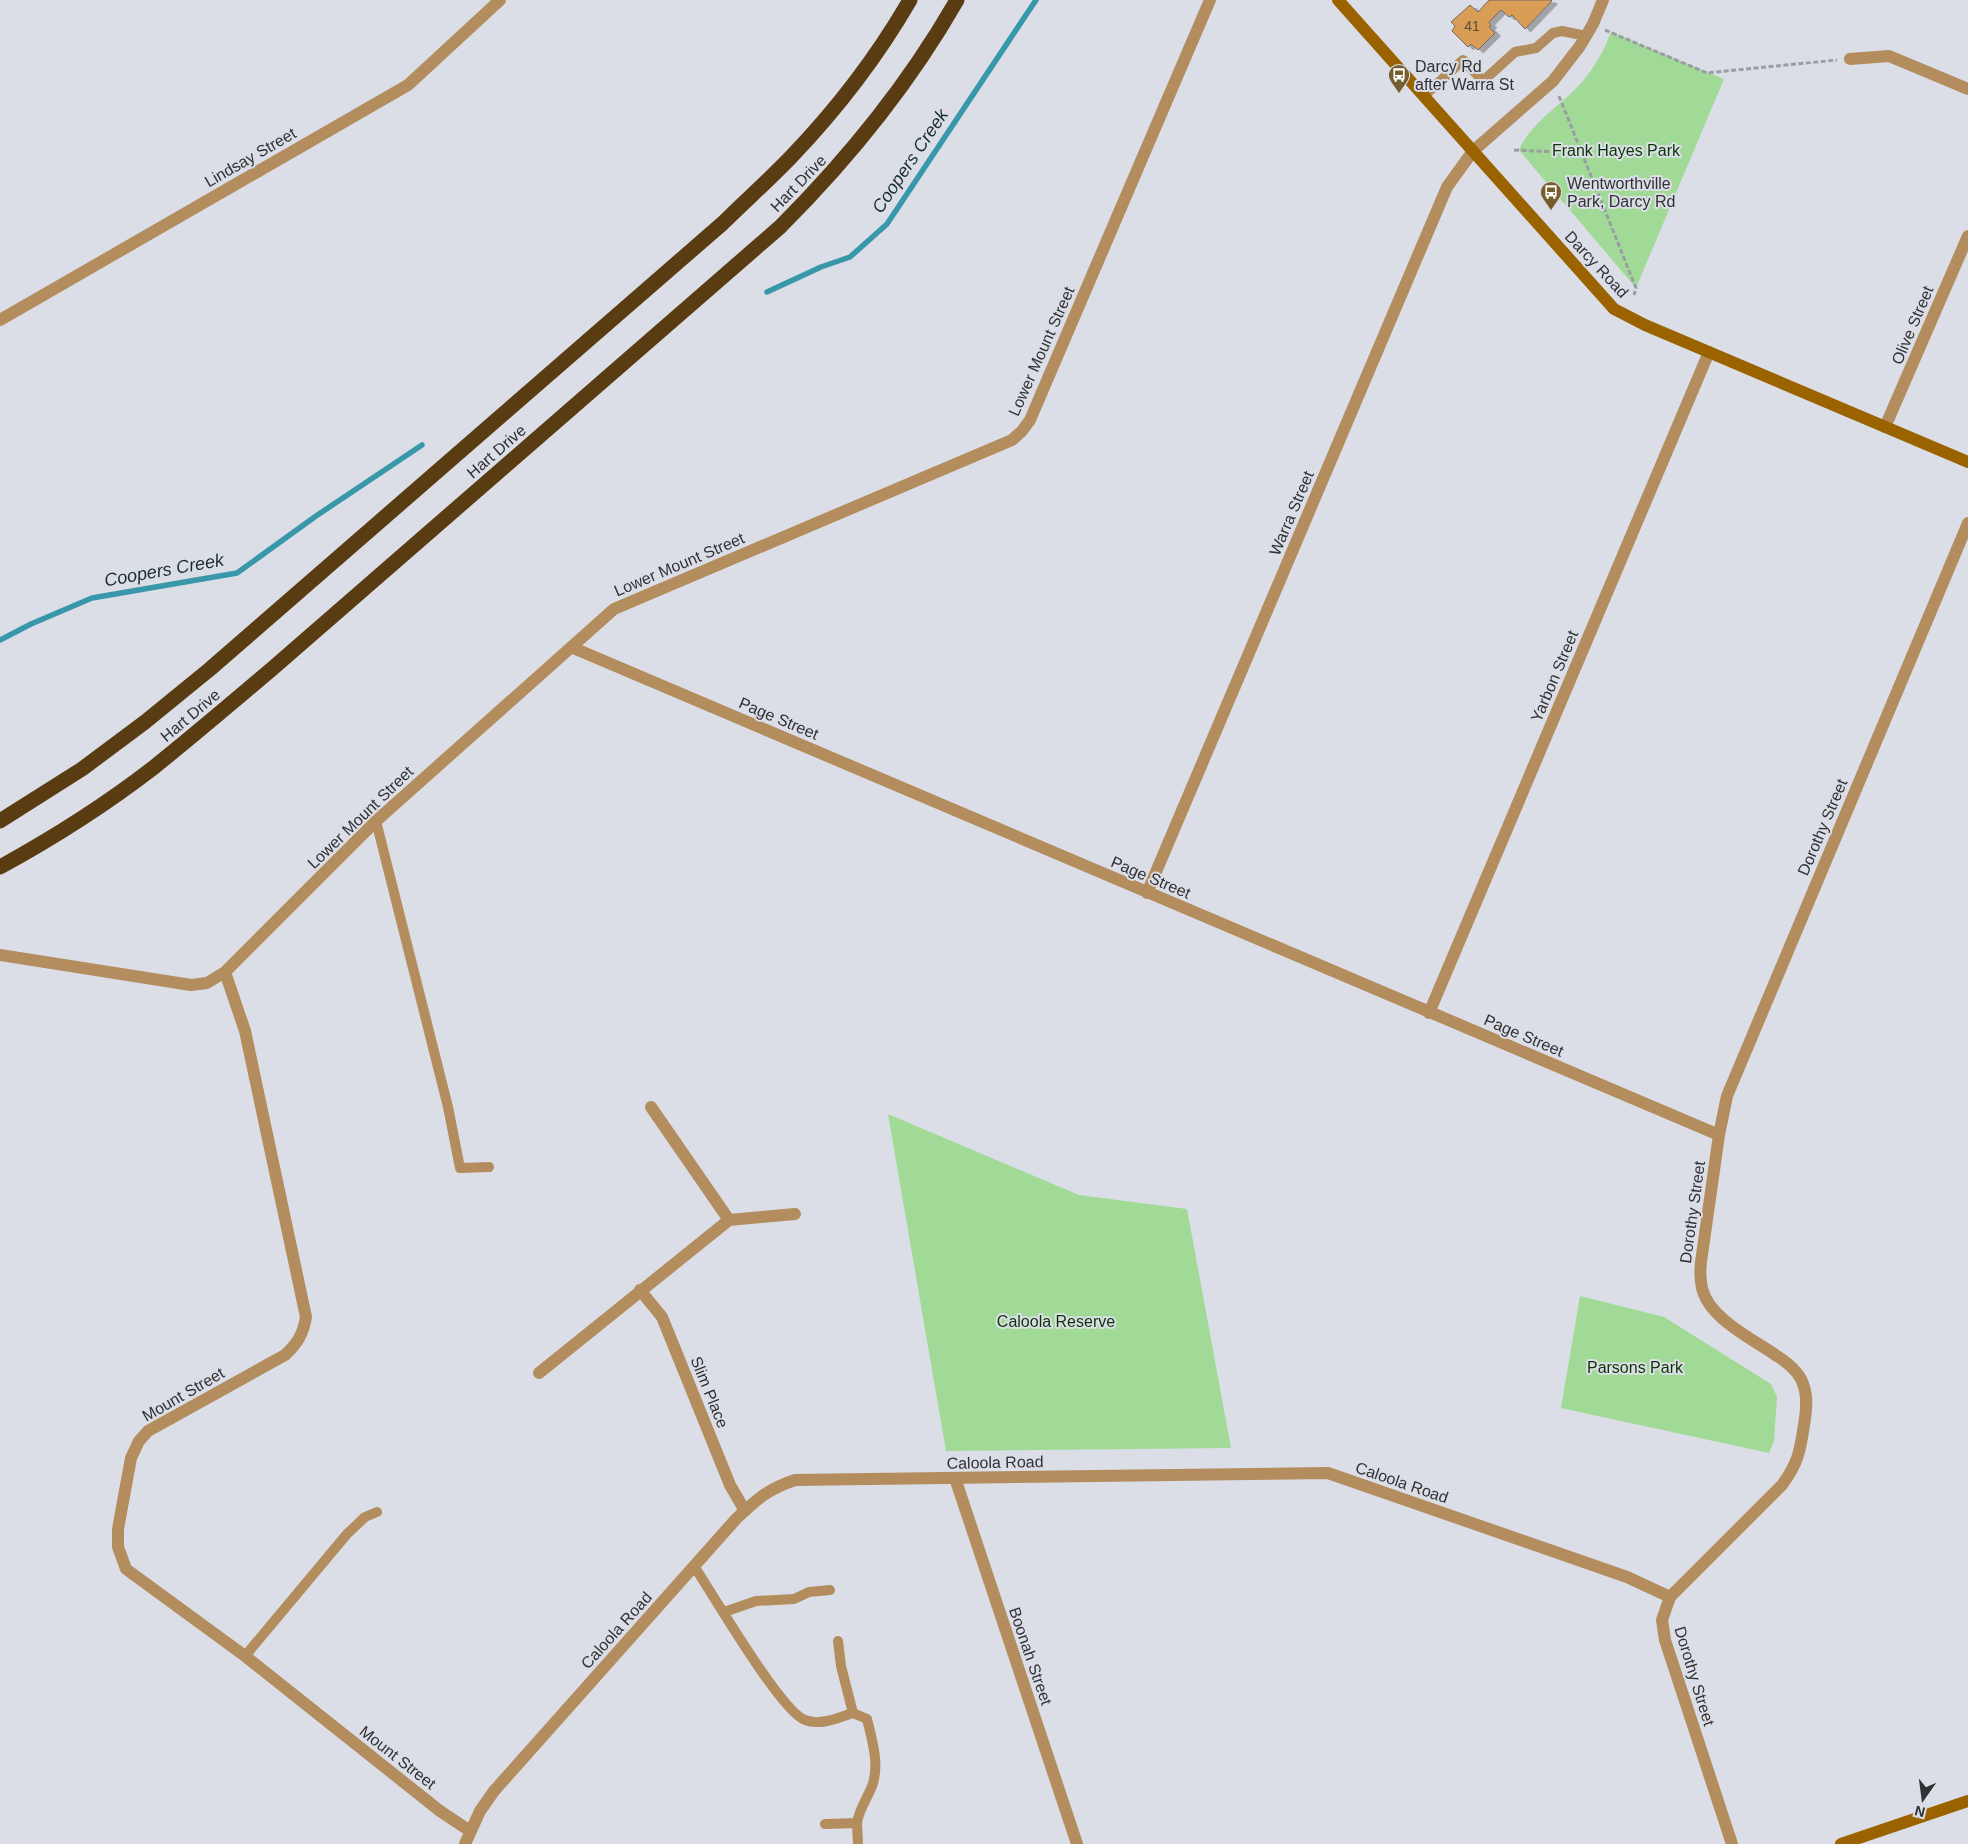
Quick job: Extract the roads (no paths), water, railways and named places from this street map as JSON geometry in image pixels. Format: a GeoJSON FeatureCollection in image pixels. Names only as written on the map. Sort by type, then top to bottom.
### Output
{"type":"FeatureCollection","features":[{"type":"Feature","properties":{"kind":"highway","name":"Hart Drive"},"geometry":{"type":"LineString","coordinates":[[0,821],[82,769],[145,722],[210,669],[723,223],[790,159],[840,102],[890,34],[910,0]]}},
{"type":"Feature","properties":{"kind":"highway","name":"Hart Drive"},"geometry":{"type":"LineString","coordinates":[[0,867],[76,821],[114,795],[151,769],[210,721],[780,227],[823,183],[868,131],[897,93],[958,0]]}},
{"type":"Feature","properties":{"kind":"street","name":"Lindsay Street"},"geometry":{"type":"LineString","coordinates":[[0,320],[408,85],[500,0]]}},
{"type":"Feature","properties":{"kind":"street","name":"Lower Mount Street"},"geometry":{"type":"LineString","coordinates":[[0,955],[191,985],[207,983],[225,972],[376,821],[614,609],[1012,440],[1030,420],[1210,0]]}},
{"type":"Feature","properties":{"kind":"street","name":"Darcy Road"},"geometry":{"type":"LineString","coordinates":[[1338,0],[1614,309],[1645,325],[1968,462]]}},
{"type":"Feature","properties":{"kind":"street","name":"Warra Street"},"geometry":{"type":"LineString","coordinates":[[1147,893],[1447,186],[1474,151],[1552,81],[1586,36],[1603,0]]}},
{"type":"Feature","properties":{"kind":"street"},"geometry":{"type":"LineString","coordinates":[[1850,59],[1889,56],[1968,89]]}},
{"type":"Feature","properties":{"kind":"street","name":"Olive Street"},"geometry":{"type":"LineString","coordinates":[[1885,427],[1968,236]]}},
{"type":"Feature","properties":{"kind":"street","name":"Yarbon Street"},"geometry":{"type":"LineString","coordinates":[[1429,1013],[1709,352]]}},
{"type":"Feature","properties":{"kind":"street","name":"Dorothy Street"},"geometry":{"type":"LineString","coordinates":[[1732,1844],[1665,1640],[1662,1620],[1670,1597],[1782,1485],[1793,1469],[1800,1452],[1805,1417],[1804,1386],[1797,1373],[1787,1362],[1722,1319],[1709,1306],[1702,1290],[1701,1262],[1719,1135],[1727,1096],[1968,523]]}},
{"type":"Feature","properties":{"kind":"street","name":"Page Street"},"geometry":{"type":"LineString","coordinates":[[572,647],[1719,1135]]}},
{"type":"Feature","properties":{"kind":"street","name":"Mount Street"},"geometry":{"type":"LineString","coordinates":[[225,972],[247,1040],[306,1317],[304,1331],[297,1344],[285,1355],[148,1431],[139,1441],[131,1458],[118,1529],[118,1547],[126,1569],[246,1656],[440,1810],[470,1831]]}},
{"type":"Feature","properties":{"kind":"street"},"geometry":{"type":"LineString","coordinates":[[652,1107],[728,1220]]}},
{"type":"Feature","properties":{"kind":"street"},"geometry":{"type":"LineString","coordinates":[[539,1373],[728,1220],[795,1214]]}},
{"type":"Feature","properties":{"kind":"street","name":"Slim Place"},"geometry":{"type":"LineString","coordinates":[[640,1290],[662,1317],[730,1485],[745,1511]]}},
{"type":"Feature","properties":{"kind":"street","name":"Caloola Road"},"geometry":{"type":"LineString","coordinates":[[465,1844],[480,1811],[494,1791],[694,1566],[759,1497],[778,1486],[795,1480],[1328,1473],[1627,1577],[1670,1597]]}},
{"type":"Feature","properties":{"kind":"street","name":"Boonah Street"},"geometry":{"type":"LineString","coordinates":[[955,1478],[1077,1844]]}},
{"type":"Feature","properties":{"kind":"street"},"geometry":{"type":"LineString","coordinates":[[1841,1844],[1968,1801]]}},
{"type":"Feature","properties":{"kind":"lane"},"geometry":{"type":"LineString","coordinates":[[1424,96],[1463,60],[1483,82],[1515,52],[1536,48],[1553,33],[1562,31],[1586,36]]}},
{"type":"Feature","properties":{"kind":"lane"},"geometry":{"type":"LineString","coordinates":[[376,821],[448,1107],[460,1168],[489,1167]]}},
{"type":"Feature","properties":{"kind":"lane"},"geometry":{"type":"LineString","coordinates":[[246,1656],[347,1534],[365,1517],[377,1512]]}},
{"type":"Feature","properties":{"kind":"lane"},"geometry":{"type":"LineString","coordinates":[[694,1566],[776,1692],[799,1716],[804,1720],[818,1722],[853,1712],[867,1719],[875,1754],[873,1784],[858,1815],[858,1844]]}},
{"type":"Feature","properties":{"kind":"lane"},"geometry":{"type":"LineString","coordinates":[[724,1612],[756,1602],[794,1599],[809,1592],[830,1590]]}},
{"type":"Feature","properties":{"kind":"lane"},"geometry":{"type":"LineString","coordinates":[[838,1640],[841,1666],[853,1712]]}},
{"type":"Feature","properties":{"kind":"lane"},"geometry":{"type":"LineString","coordinates":[[825,1824],[858,1823]]}},
{"type":"Feature","properties":{"kind":"waterway","name":"Coopers Creek"},"geometry":{"type":"LineString","coordinates":[[767,292],[821,267],[850,257],[887,224],[1036,0]]}},
{"type":"Feature","properties":{"kind":"waterway","name":"Coopers Creek"},"geometry":{"type":"LineString","coordinates":[[0,640],[31,624],[92,598],[237,573],[316,516],[422,445]]}},
{"type":"Feature","properties":{"kind":"place","name":"Darcy Rd after Warra St"},"geometry":{"type":"Point","coordinates":[1399,94]}},
{"type":"Feature","properties":{"kind":"place","name":"Wentworthville Park, Darcy Rd"},"geometry":{"type":"Point","coordinates":[1551,211]}},
{"type":"Feature","properties":{"kind":"park label","name":"Frank Hayes Park"},"geometry":{"type":"Point","coordinates":[1616,150]}},
{"type":"Feature","properties":{"kind":"park label","name":"Caloola Reserve"},"geometry":{"type":"Point","coordinates":[1056,1321]}},
{"type":"Feature","properties":{"kind":"park label","name":"Parsons Park"},"geometry":{"type":"Point","coordinates":[1635,1367]}}]}
